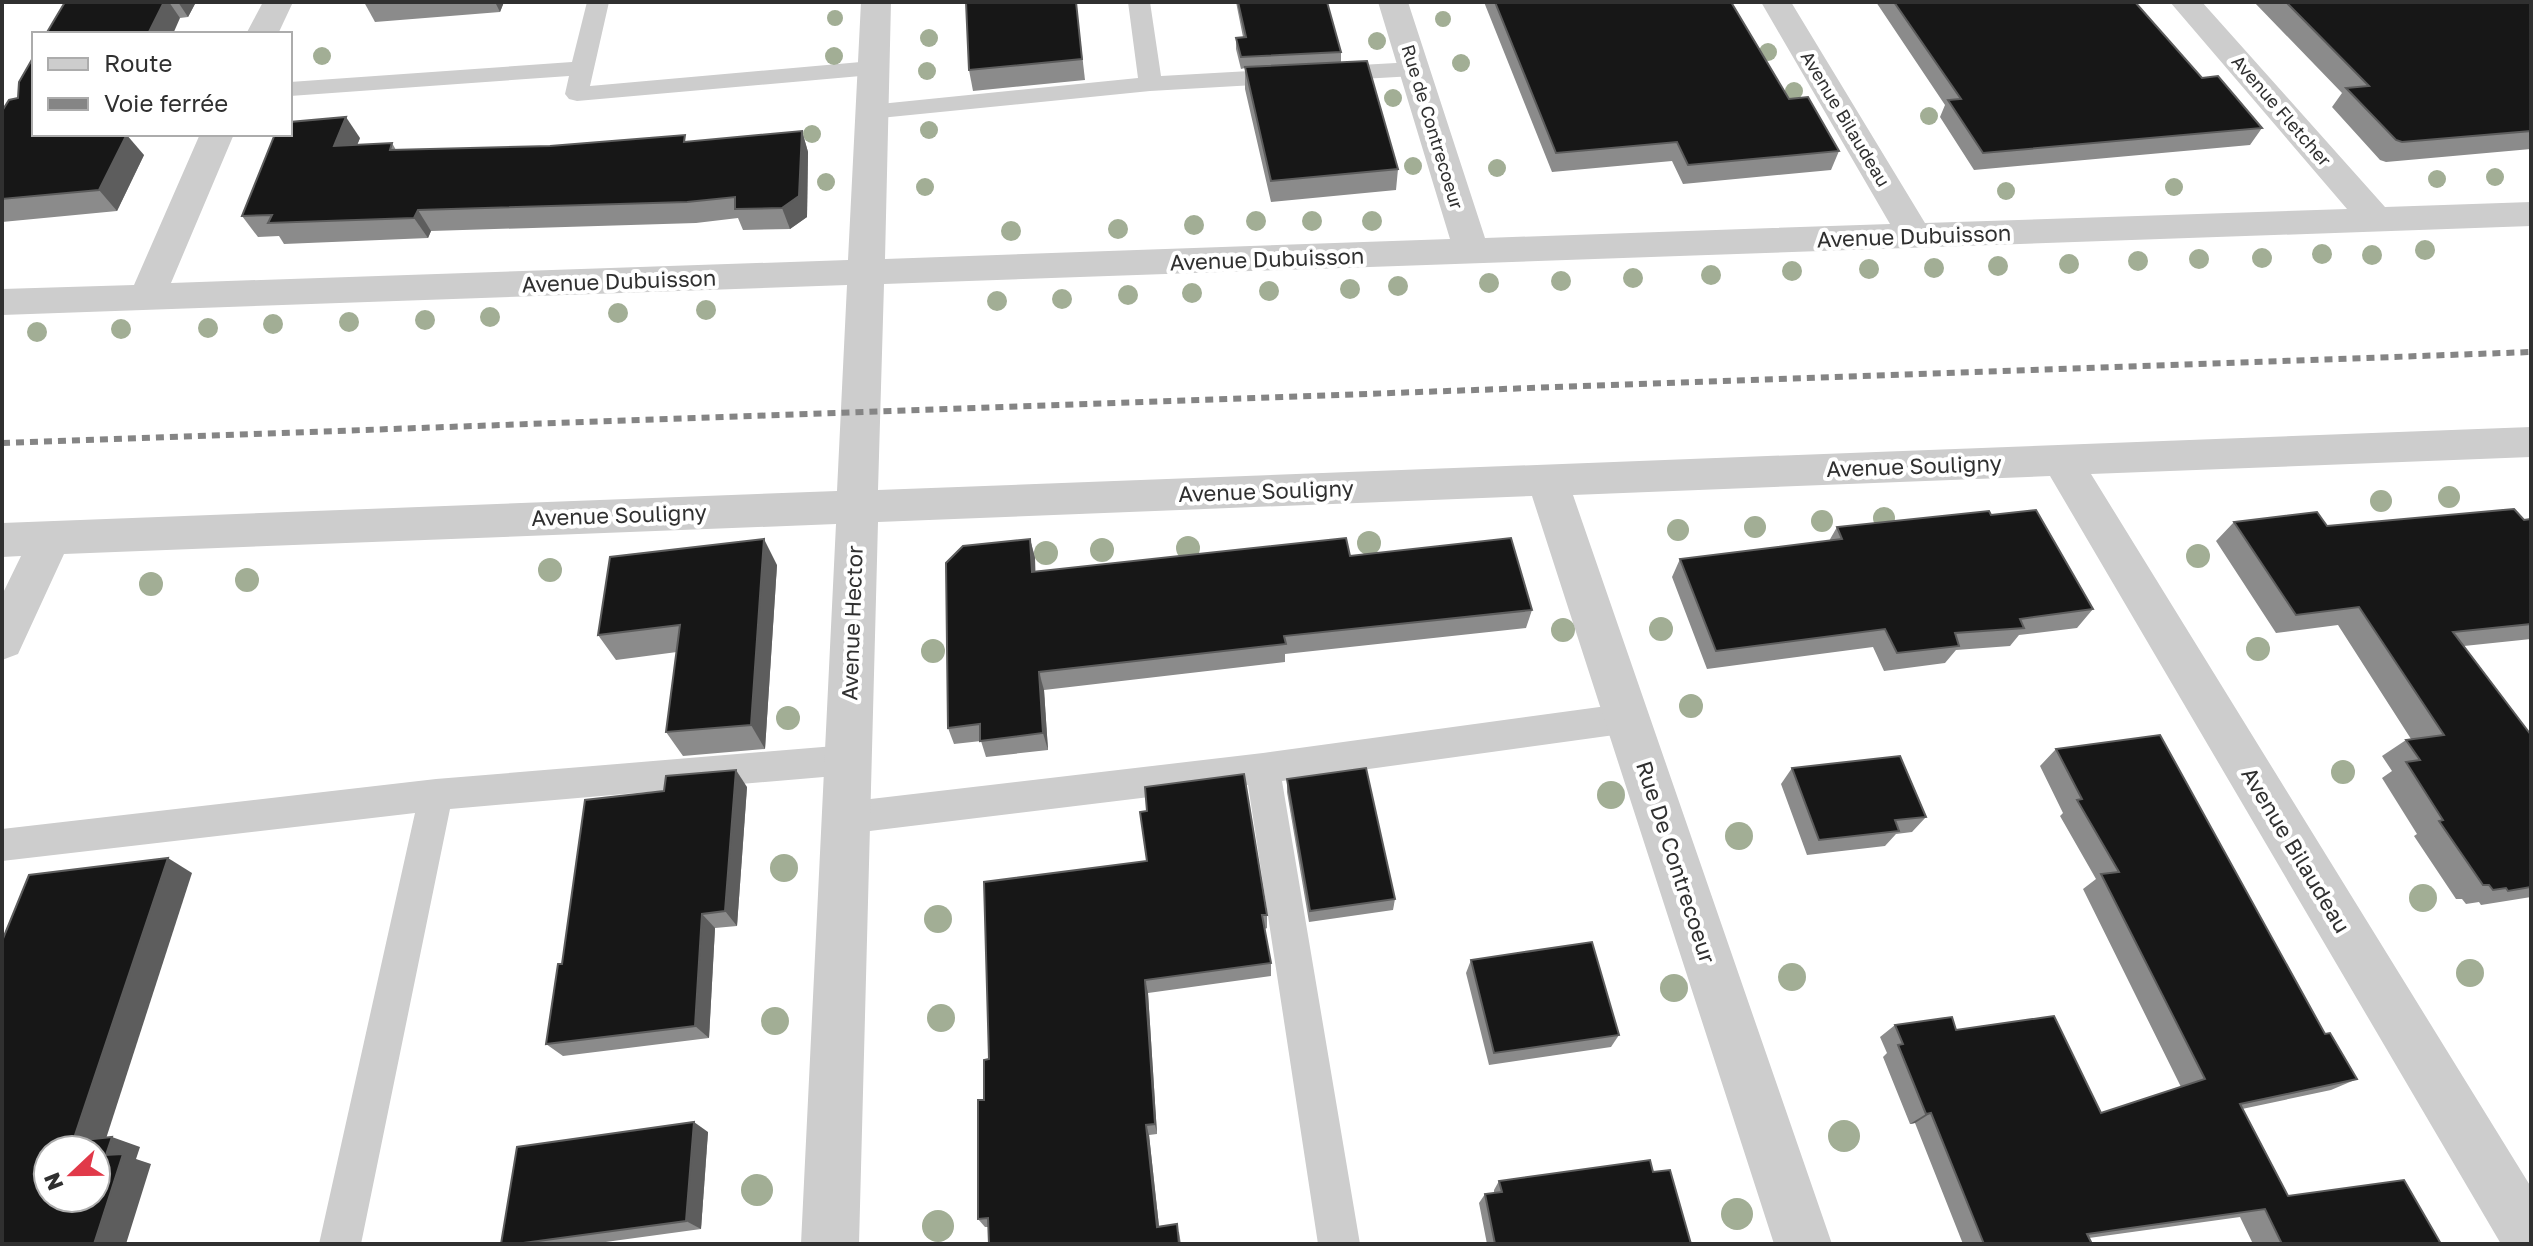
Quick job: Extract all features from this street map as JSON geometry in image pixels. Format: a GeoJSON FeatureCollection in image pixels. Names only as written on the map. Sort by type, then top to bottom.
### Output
{"type":"FeatureCollection","features":[{"type":"Feature","properties":{"kind":"street"},"geometry":{"type":"LineString","coordinates":[[263,32],[278,2]]}},
{"type":"Feature","properties":{"kind":"street","name":"Avenue Hector"},"geometry":{"type":"LineString","coordinates":[[830,1244],[876,2]]}},
{"type":"Feature","properties":{"kind":"street","name":"Rue de Contrecoeur"},"geometry":{"type":"LineString","coordinates":[[1393,2],[1472,252]]}},
{"type":"Feature","properties":{"kind":"street","name":"Avenue Bilaudeau"},"geometry":{"type":"LineString","coordinates":[[1776,2],[1915,236]]}},
{"type":"Feature","properties":{"kind":"street","name":"Avenue Fletcher"},"geometry":{"type":"LineString","coordinates":[[2185,2],[2376,220]]}},
{"type":"Feature","properties":{"kind":"street"},"geometry":{"type":"LineString","coordinates":[[147,297],[216,136]]}},
{"type":"Feature","properties":{"kind":"street","name":"Avenue Dubuisson"},"geometry":{"type":"LineString","coordinates":[[2,302],[2531,214]]}},
{"type":"Feature","properties":{"kind":"street","name":"Avenue Souligny"},"geometry":{"type":"LineString","coordinates":[[2,540],[2531,442]]}},
{"type":"Feature","properties":{"kind":"street","name":"Avenue Bilaudeau"},"geometry":{"type":"LineString","coordinates":[[2061,460],[2531,1240]]}},
{"type":"Feature","properties":{"kind":"street","name":"Rue De Contrecoeur"},"geometry":{"type":"LineString","coordinates":[[1547,480],[1803,1244]]}},
{"type":"Feature","properties":{"kind":"street"},"geometry":{"type":"LineString","coordinates":[[2,641],[51,538]]}},
{"type":"Feature","properties":{"kind":"lane"},"geometry":{"type":"LineString","coordinates":[[598,2],[577,94],[872,68]]}},
{"type":"Feature","properties":{"kind":"lane"},"geometry":{"type":"LineString","coordinates":[[1139,2],[1150,84]]}},
{"type":"Feature","properties":{"kind":"lane"},"geometry":{"type":"LineString","coordinates":[[292,89],[582,68]]}},
{"type":"Feature","properties":{"kind":"lane"},"geometry":{"type":"LineString","coordinates":[[870,112],[1150,84],[1414,69]]}},
{"type":"Feature","properties":{"kind":"lane"},"geometry":{"type":"LineString","coordinates":[[845,818],[1263,768],[1629,718]]}},
{"type":"Feature","properties":{"kind":"lane"},"geometry":{"type":"LineString","coordinates":[[2,845],[436,795],[847,760]]}},
{"type":"Feature","properties":{"kind":"lane"},"geometry":{"type":"LineString","coordinates":[[1263,768],[1339,1244]]}},
{"type":"Feature","properties":{"kind":"lane"},"geometry":{"type":"LineString","coordinates":[[340,1244],[436,795]]}},
{"type":"Feature","properties":{"kind":"building"},"geometry":{"type":"Polygon","coordinates":[[[65,2],[164,2],[149,32],[47,32],[65,2]]]}},
{"type":"Feature","properties":{"kind":"building"},"geometry":{"type":"Polygon","coordinates":[[[966,2],[1076,2],[1082,59],[969,70],[966,2]]]}},
{"type":"Feature","properties":{"kind":"building"},"geometry":{"type":"Polygon","coordinates":[[[1238,2],[1327,2],[1341,52],[1241,57],[1236,38],[1246,37],[1238,2]]]}},
{"type":"Feature","properties":{"kind":"building"},"geometry":{"type":"Polygon","coordinates":[[[1495,2],[1731,2],[1789,99],[1808,97],[1839,151],[1688,165],[1677,142],[1556,153],[1495,2]]]}},
{"type":"Feature","properties":{"kind":"building"},"geometry":{"type":"Polygon","coordinates":[[[1894,2],[2135,2],[2202,78],[2218,76],[2262,128],[1983,153],[1948,100],[1961,99],[1894,2]]]}},
{"type":"Feature","properties":{"kind":"building"},"geometry":{"type":"Polygon","coordinates":[[[2286,2],[2531,2],[2531,131],[2396,140],[2346,88],[2369,86],[2286,2]]]}},
{"type":"Feature","properties":{"kind":"building"},"geometry":{"type":"Polygon","coordinates":[[[32,59],[32,136],[126,136],[99,190],[2,199],[2,111],[9,100],[18,98],[19,82],[32,59]]]}},
{"type":"Feature","properties":{"kind":"building"},"geometry":{"type":"Polygon","coordinates":[[[1367,61],[1398,169],[1271,181],[1245,67],[1367,61]]]}},
{"type":"Feature","properties":{"kind":"building"},"geometry":{"type":"Polygon","coordinates":[[[346,117],[334,146],[392,143],[390,150],[550,146],[685,135],[684,142],[802,131],[799,196],[782,208],[735,209],[735,197],[687,202],[418,210],[414,218],[268,223],[272,215],[242,216],[274,136],[292,136],[292,122],[346,117]]]}},
{"type":"Feature","properties":{"kind":"building"},"geometry":{"type":"Polygon","coordinates":[[[2514,509],[2524,520],[2531,519],[2531,624],[2453,632],[2531,735],[2531,887],[2508,891],[2506,888],[2493,890],[2489,885],[2483,885],[2439,821],[2443,820],[2406,762],[2420,760],[2406,740],[2444,735],[2359,607],[2296,615],[2234,522],[2317,512],[2327,526],[2514,509]]]}},
{"type":"Feature","properties":{"kind":"building"},"geometry":{"type":"Polygon","coordinates":[[[2036,510],[2093,609],[2020,619],[2024,628],[1955,633],[1959,646],[1897,653],[1885,629],[1716,651],[1680,559],[1842,539],[1837,527],[1989,511],[1991,515],[2036,510]]]}},
{"type":"Feature","properties":{"kind":"building"},"geometry":{"type":"Polygon","coordinates":[[[1346,538],[1350,556],[1511,538],[1532,610],[1284,636],[1286,644],[1039,672],[1043,733],[980,741],[980,724],[948,728],[946,563],[963,546],[1030,539],[1032,572],[1346,538]]]}},
{"type":"Feature","properties":{"kind":"building"},"geometry":{"type":"Polygon","coordinates":[[[764,539],[751,725],[666,732],[680,625],[598,635],[610,557],[764,539]]]}},
{"type":"Feature","properties":{"kind":"building"},"geometry":{"type":"Polygon","coordinates":[[[2160,735],[2325,1034],[2330,1033],[2357,1079],[2240,1104],[2288,1196],[2404,1180],[2441,1244],[2282,1244],[2265,1209],[2087,1234],[2092,1244],[1984,1244],[1931,1113],[1926,1114],[1898,1045],[1903,1044],[1895,1025],[1952,1017],[1956,1030],[2054,1016],[2101,1113],[2205,1079],[2101,874],[2119,872],[2077,800],[2082,799],[2056,749],[2160,735]]]}},
{"type":"Feature","properties":{"kind":"building"},"geometry":{"type":"Polygon","coordinates":[[[1900,756],[1926,817],[1895,820],[1899,831],[1819,840],[1792,768],[1900,756]]]}},
{"type":"Feature","properties":{"kind":"building"},"geometry":{"type":"Polygon","coordinates":[[[1366,768],[1395,899],[1310,911],[1287,779],[1366,768]]]}},
{"type":"Feature","properties":{"kind":"building"},"geometry":{"type":"Polygon","coordinates":[[[736,770],[725,911],[702,914],[695,1026],[546,1044],[558,964],[562,964],[585,800],[664,791],[666,776],[736,770]]]}},
{"type":"Feature","properties":{"kind":"building"},"geometry":{"type":"Polygon","coordinates":[[[1244,774],[1267,915],[1262,915],[1271,963],[1145,980],[1155,1124],[1146,1125],[1157,1227],[1177,1224],[1179,1244],[989,1244],[988,1218],[978,1219],[978,1100],[984,1100],[984,1060],[989,1059],[984,882],[1147,861],[1140,812],[1147,811],[1145,787],[1244,774]]]}},
{"type":"Feature","properties":{"kind":"building"},"geometry":{"type":"Polygon","coordinates":[[[168,858],[75,1134],[32,1134],[32,1214],[104,1214],[94,1244],[2,1244],[2,941],[29,875],[168,858]]]}},
{"type":"Feature","properties":{"kind":"building"},"geometry":{"type":"Polygon","coordinates":[[[1592,942],[1619,1035],[1494,1053],[1471,960],[1592,942]]]}},
{"type":"Feature","properties":{"kind":"building"},"geometry":{"type":"Polygon","coordinates":[[[694,1122],[686,1221],[501,1244],[517,1147],[694,1122]]]}},
{"type":"Feature","properties":{"kind":"building"},"geometry":{"type":"Polygon","coordinates":[[[123,1154],[112,1188],[112,1155],[123,1154]]]}},
{"type":"Feature","properties":{"kind":"building"},"geometry":{"type":"Polygon","coordinates":[[[1650,1160],[1653,1172],[1670,1170],[1691,1244],[1495,1244],[1485,1194],[1502,1192],[1499,1181],[1650,1160]]]}},
{"type":"Feature","properties":{"kind":"railway"},"geometry":{"type":"LineString","coordinates":[[2,443],[2531,352]]}}]}
